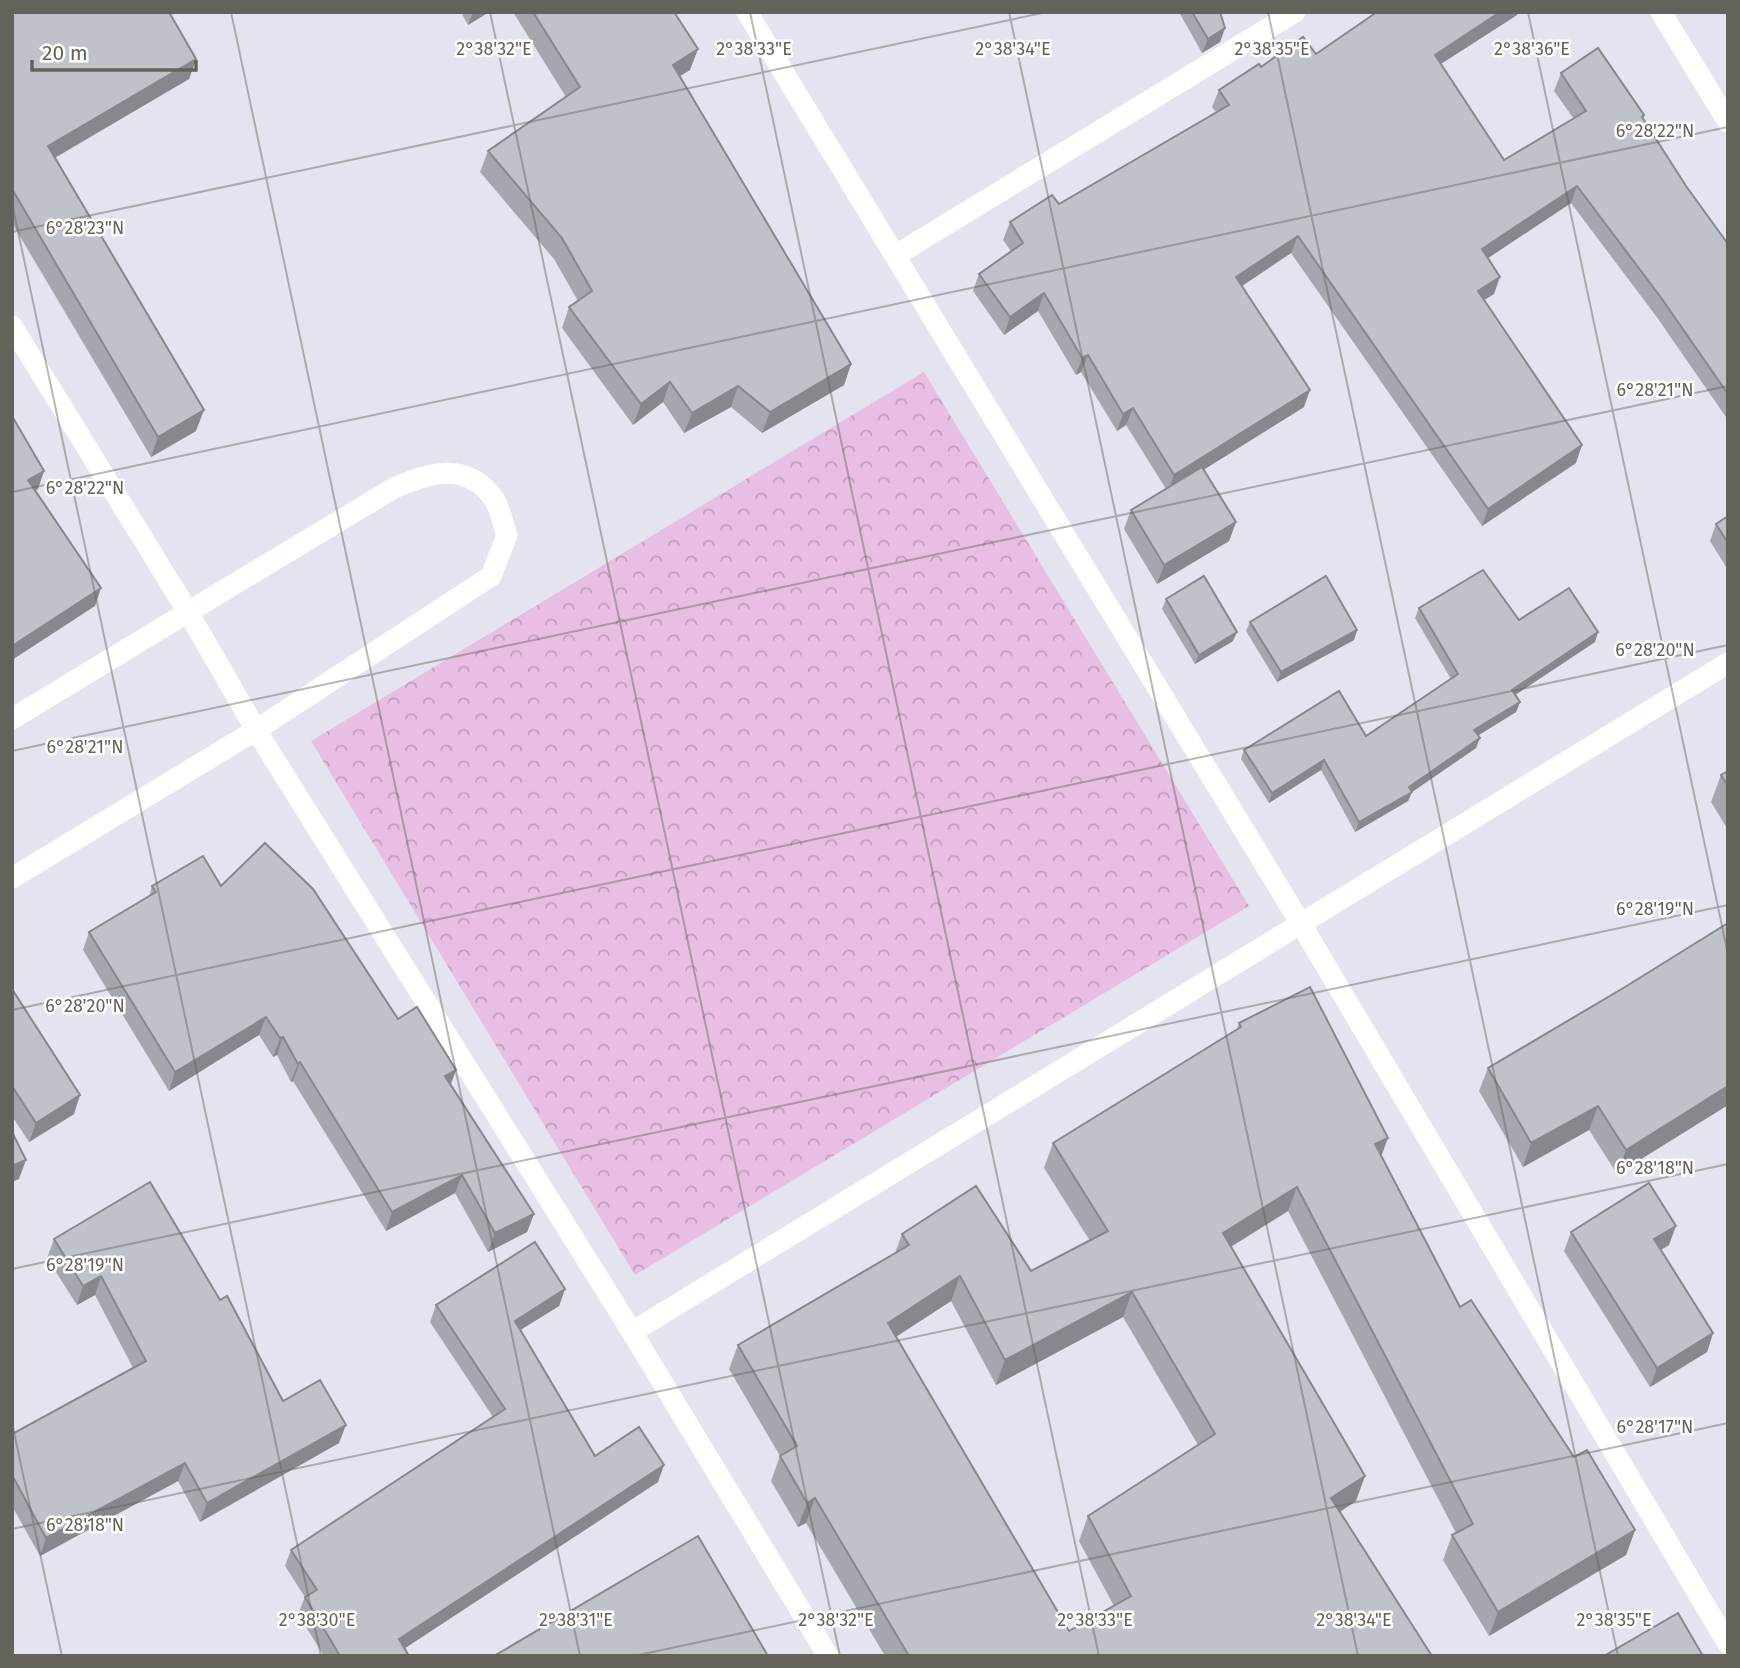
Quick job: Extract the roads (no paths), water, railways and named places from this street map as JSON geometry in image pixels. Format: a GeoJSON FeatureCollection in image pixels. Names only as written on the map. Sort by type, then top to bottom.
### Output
{"type":"FeatureCollection","features":[{"type":"Feature","properties":{"kind":"street"},"geometry":{"type":"LineString","coordinates":[[747,12],[1301,924],[1728,1644]]}},
{"type":"Feature","properties":{"kind":"street"},"geometry":{"type":"LineString","coordinates":[[895,255],[1296,12]]}},
{"type":"Feature","properties":{"kind":"street"},"geometry":{"type":"LineString","coordinates":[[1661,12],[1728,122]]}},
{"type":"Feature","properties":{"kind":"street"},"geometry":{"type":"LineString","coordinates":[[12,326],[188,612],[256,730],[632,1332],[828,1656]]}},
{"type":"Feature","properties":{"kind":"street"},"geometry":{"type":"LineString","coordinates":[[12,719],[394,488],[431,472],[466,475],[494,499],[507,536],[491,576],[256,730],[12,878]]}},
{"type":"Feature","properties":{"kind":"street"},"geometry":{"type":"LineString","coordinates":[[632,1332],[1728,663]]}}]}
